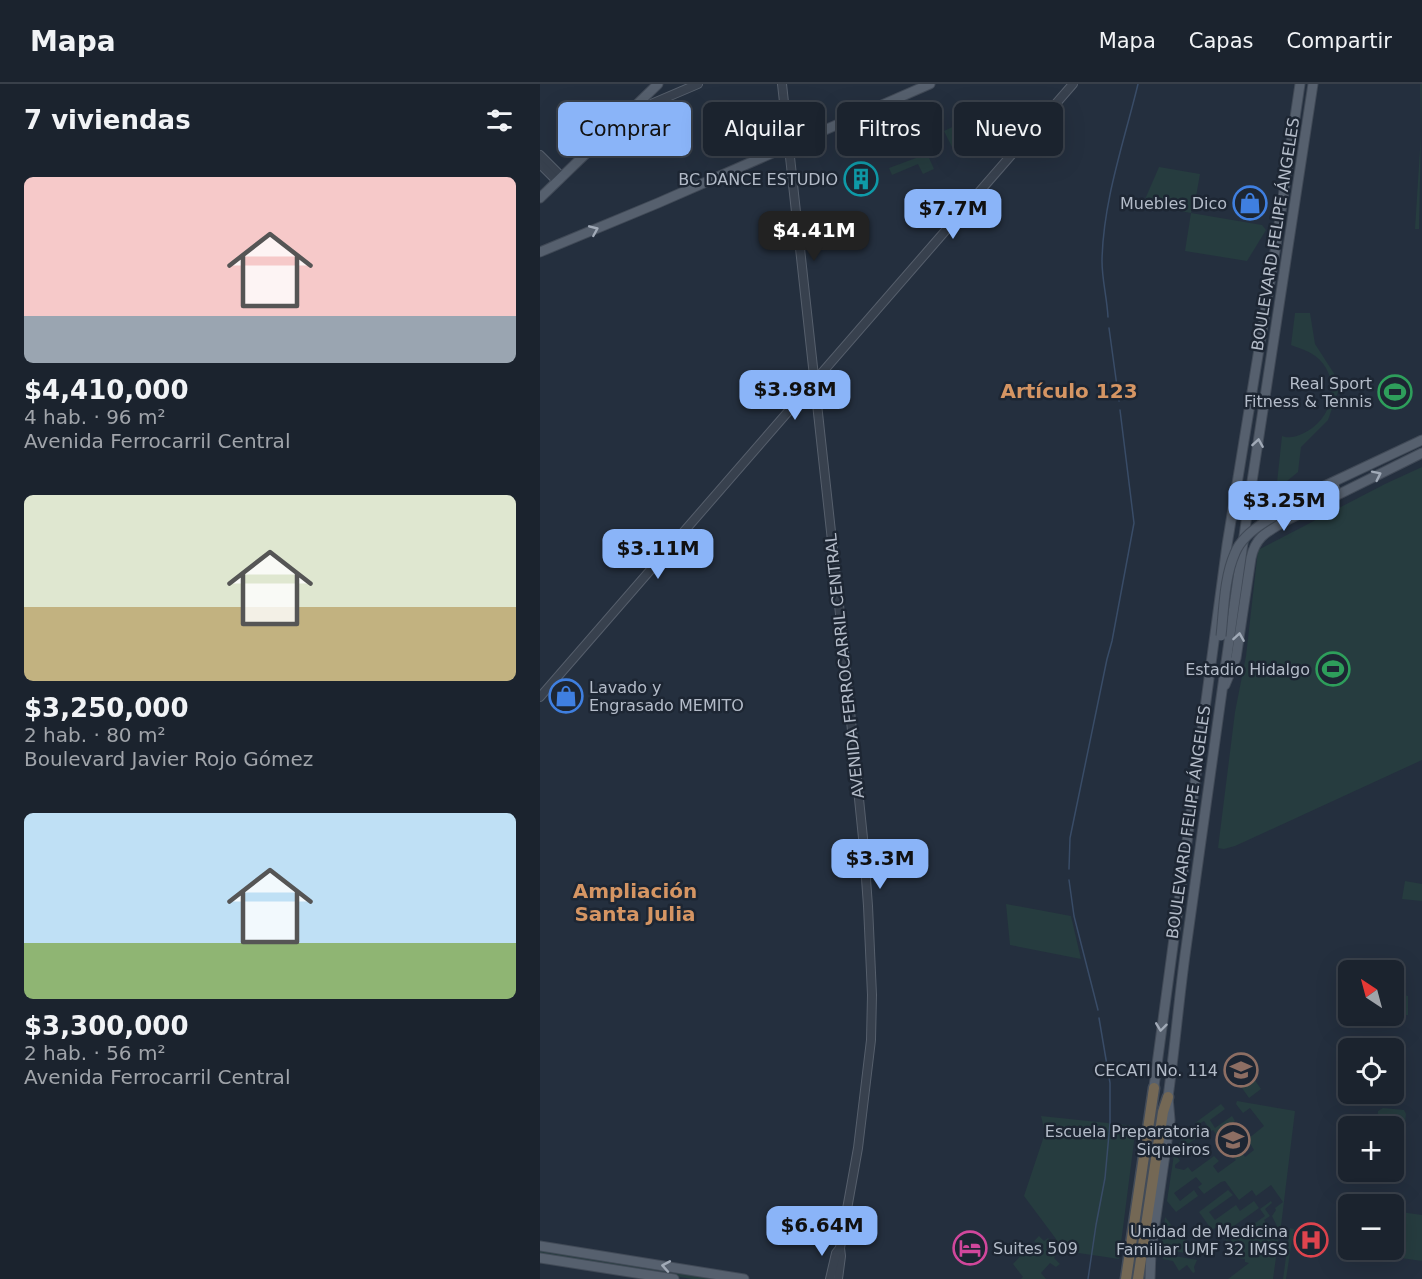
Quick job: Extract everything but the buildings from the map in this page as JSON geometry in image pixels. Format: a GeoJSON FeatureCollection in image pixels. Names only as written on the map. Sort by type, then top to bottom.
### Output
{"type":"FeatureCollection","features":[{"type":"Feature","properties":{"kind":"highway","name":"BOULEVARD FELIPE ÁNGELES"},"geometry":{"type":"LineString","coordinates":[[1138,1279],[1157,1112],[1154,1088]]}},
{"type":"Feature","properties":{"kind":"highway","name":"BOULEVARD FELIPE ÁNGELES"},"geometry":{"type":"LineString","coordinates":[[1122,1278],[1157,1112],[1168,1097]]}},
{"type":"Feature","properties":{"kind":"main road"},"geometry":{"type":"LineString","coordinates":[[640,102],[658,84]]}},
{"type":"Feature","properties":{"kind":"main road"},"geometry":{"type":"LineString","coordinates":[[825,130],[930,84]]}},
{"type":"Feature","properties":{"kind":"main road","name":"BOULEVARD FELIPE ÁNGELES"},"geometry":{"type":"LineString","coordinates":[[1154,1088],[1236,488],[1300,84]]}},
{"type":"Feature","properties":{"kind":"main road","name":"BOULEVARD FELIPE ÁNGELES"},"geometry":{"type":"LineString","coordinates":[[1168,1097],[1221,694],[1313,84]]}},
{"type":"Feature","properties":{"kind":"main road"},"geometry":{"type":"LineString","coordinates":[[540,198],[583,156]]}},
{"type":"Feature","properties":{"kind":"main road"},"geometry":{"type":"LineString","coordinates":[[540,252],[766,156]]}},
{"type":"Feature","properties":{"kind":"main road"},"geometry":{"type":"LineString","coordinates":[[1250,501],[1253,508],[1260,513],[1272,511],[1422,440]]}},
{"type":"Feature","properties":{"kind":"main road"},"geometry":{"type":"LineString","coordinates":[[1221,694],[1236,658],[1255,543],[1287,520],[1422,453]]}},
{"type":"Feature","properties":{"kind":"main road"},"geometry":{"type":"LineString","coordinates":[[1208,686],[1214,677],[1235,550],[1260,524],[1335,487],[1383,458]]}},
{"type":"Feature","properties":{"kind":"main road"},"geometry":{"type":"LineString","coordinates":[[1236,488],[1238,511],[1247,522],[1266,527],[1287,520]]}},
{"type":"Feature","properties":{"kind":"main road"},"geometry":{"type":"LineString","coordinates":[[1272,511],[1269,518],[1275,521],[1331,498]]}},
{"type":"Feature","properties":{"kind":"main road"},"geometry":{"type":"LineString","coordinates":[[1169,969],[1183,971]]}},
{"type":"Feature","properties":{"kind":"main road"},"geometry":{"type":"LineString","coordinates":[[1122,1278],[1144,1125],[1154,1088]]}},
{"type":"Feature","properties":{"kind":"main road"},"geometry":{"type":"LineString","coordinates":[[1149,1277],[1170,1120],[1168,1097]]}},
{"type":"Feature","properties":{"kind":"main road"},"geometry":{"type":"LineString","coordinates":[[540,1246],[744,1279]]}},
{"type":"Feature","properties":{"kind":"main road"},"geometry":{"type":"LineString","coordinates":[[540,1258],[674,1279]]}},
{"type":"Feature","properties":{"kind":"street"},"geometry":{"type":"LineString","coordinates":[[658,102],[698,84]]}},
{"type":"Feature","properties":{"kind":"street","name":"AVENIDA FERROCARRIL CENTRAL"},"geometry":{"type":"LineString","coordinates":[[782,84],[784,102]]}},
{"type":"Feature","properties":{"kind":"street"},"geometry":{"type":"LineString","coordinates":[[540,697],[1073,84]]}},
{"type":"Feature","properties":{"kind":"street"},"geometry":{"type":"LineString","coordinates":[[540,155],[559,179]]}},
{"type":"Feature","properties":{"kind":"street","name":"AVENIDA FERROCARRIL CENTRAL"},"geometry":{"type":"LineString","coordinates":[[791,156],[863,838],[872,995],[871,1040],[864,1105],[840,1248],[838,1279]]}},
{"type":"Feature","properties":{"kind":"street"},"geometry":{"type":"LineString","coordinates":[[540,164],[559,179]]}},
{"type":"Feature","properties":{"kind":"street","name":"AVENIDA FERROCARRIL CENTRAL"},"geometry":{"type":"LineString","coordinates":[[830,1279],[836,1253],[840,1248]]}},
{"type":"Feature","properties":{"kind":"green space"},"geometry":{"type":"Polygon","coordinates":[[[1420,84],[1422,84],[1421,133],[1420,84]]]}},
{"type":"Feature","properties":{"kind":"green space"},"geometry":{"type":"Polygon","coordinates":[[[954,126],[954,146],[952,147],[944,131],[954,126]]]}},
{"type":"Feature","properties":{"kind":"green space"},"geometry":{"type":"Polygon","coordinates":[[[1421,133],[1419,229],[1415,229],[1421,133]]]}},
{"type":"Feature","properties":{"kind":"green space"},"geometry":{"type":"Polygon","coordinates":[[[915,156],[928,156],[934,169],[923,174],[918,164],[892,175],[889,168],[916,158],[915,156]]]}},
{"type":"Feature","properties":{"kind":"green space"},"geometry":{"type":"Polygon","coordinates":[[[1159,167],[1200,174],[1191,213],[1143,204],[1159,167]]]}},
{"type":"Feature","properties":{"kind":"green space"},"geometry":{"type":"Polygon","coordinates":[[[1191,213],[1262,225],[1266,230],[1247,261],[1185,251],[1191,213]]]}},
{"type":"Feature","properties":{"kind":"green space"},"geometry":{"type":"Polygon","coordinates":[[[1295,313],[1310,313],[1315,344],[1335,375],[1338,392],[1328,420],[1301,447],[1298,472],[1287,481],[1279,498],[1276,492],[1282,436],[1296,436],[1314,427],[1327,410],[1332,389],[1326,368],[1319,359],[1291,345],[1295,313]]]}},
{"type":"Feature","properties":{"kind":"green space","name":"Estadio Hidalgo"},"geometry":{"type":"Polygon","coordinates":[[[1422,467],[1422,760],[1235,846],[1218,848],[1235,712],[1246,656],[1258,550],[1422,467]]]}},
{"type":"Feature","properties":{"kind":"green space"},"geometry":{"type":"Polygon","coordinates":[[[1405,881],[1422,884],[1422,901],[1402,899],[1405,881]]]}},
{"type":"Feature","properties":{"kind":"green space"},"geometry":{"type":"Polygon","coordinates":[[[1006,904],[1071,916],[1081,959],[1010,945],[1006,904]]]}},
{"type":"Feature","properties":{"kind":"green space"},"geometry":{"type":"Polygon","coordinates":[[[1404,995],[1408,996],[1408,1015],[1404,1015],[1404,995]]]}},
{"type":"Feature","properties":{"kind":"green space"},"geometry":{"type":"Polygon","coordinates":[[[1247,1069],[1261,1089],[1249,1098],[1235,1078],[1247,1069]]]}},
{"type":"Feature","properties":{"kind":"green space"},"geometry":{"type":"Polygon","coordinates":[[[1237,1101],[1295,1111],[1281,1226],[1278,1228],[1272,1216],[1275,1208],[1283,1202],[1271,1185],[1256,1196],[1252,1190],[1239,1200],[1225,1181],[1204,1194],[1198,1187],[1202,1184],[1196,1177],[1174,1193],[1180,1201],[1194,1190],[1198,1196],[1176,1212],[1167,1201],[1175,1148],[1194,1130],[1198,1137],[1175,1153],[1180,1161],[1175,1168],[1184,1170],[1188,1167],[1192,1172],[1214,1156],[1219,1161],[1213,1166],[1218,1173],[1236,1160],[1232,1155],[1240,1150],[1245,1157],[1254,1150],[1248,1140],[1244,1142],[1240,1137],[1245,1133],[1249,1138],[1264,1126],[1250,1108],[1243,1113],[1236,1104],[1237,1101]]]}},
{"type":"Feature","properties":{"kind":"green space"},"geometry":{"type":"Polygon","coordinates":[[[1221,1104],[1225,1109],[1210,1120],[1215,1128],[1232,1116],[1235,1121],[1216,1134],[1204,1121],[1197,1125],[1195,1123],[1221,1104]]]}},
{"type":"Feature","properties":{"kind":"green space"},"geometry":{"type":"Polygon","coordinates":[[[1383,1108],[1404,1110],[1406,1114],[1404,1131],[1404,1116],[1378,1116],[1378,1111],[1383,1108]]]}},
{"type":"Feature","properties":{"kind":"green space"},"geometry":{"type":"Polygon","coordinates":[[[1041,1116],[1136,1126],[1119,1259],[1065,1251],[1063,1248],[1054,1258],[1060,1264],[1056,1267],[1050,1263],[1041,1273],[1046,1279],[1021,1279],[1023,1277],[1013,1264],[1027,1249],[1032,1254],[1037,1253],[1041,1248],[1034,1241],[1039,1236],[1044,1241],[1048,1238],[1052,1243],[1056,1239],[1024,1196],[1045,1133],[1041,1116]]]}},
{"type":"Feature","properties":{"kind":"green space"},"geometry":{"type":"Polygon","coordinates":[[[1228,1190],[1233,1195],[1209,1212],[1215,1220],[1236,1205],[1240,1211],[1254,1201],[1259,1208],[1224,1233],[1218,1226],[1212,1230],[1199,1212],[1228,1190]]]}},
{"type":"Feature","properties":{"kind":"green space"},"geometry":{"type":"Polygon","coordinates":[[[1271,1201],[1272,1203],[1265,1209],[1270,1216],[1264,1220],[1275,1236],[1279,1236],[1273,1279],[1228,1279],[1249,1263],[1245,1262],[1245,1259],[1238,1258],[1223,1236],[1225,1235],[1230,1241],[1265,1216],[1260,1209],[1271,1201]]]}},
{"type":"Feature","properties":{"kind":"green space"},"geometry":{"type":"Polygon","coordinates":[[[1404,1212],[1422,1215],[1422,1261],[1404,1258],[1404,1212]]]}},
{"type":"Feature","properties":{"kind":"green space"},"geometry":{"type":"Polygon","coordinates":[[[1165,1217],[1172,1226],[1166,1230],[1172,1239],[1180,1233],[1197,1255],[1161,1249],[1165,1217]]]}},
{"type":"Feature","properties":{"kind":"green space"},"geometry":{"type":"Polygon","coordinates":[[[1290,1228],[1294,1229],[1293,1236],[1310,1239],[1309,1242],[1292,1240],[1286,1279],[1283,1279],[1290,1228]]]}},
{"type":"Feature","properties":{"kind":"green space"},"geometry":{"type":"Polygon","coordinates":[[[540,1251],[719,1279],[692,1279],[540,1255],[540,1251]]]}},
{"type":"Feature","properties":{"kind":"green space"},"geometry":{"type":"Polygon","coordinates":[[[1164,1254],[1197,1260],[1194,1267],[1195,1272],[1193,1273],[1187,1265],[1179,1271],[1173,1261],[1163,1259],[1164,1254]]]}},
{"type":"Feature","properties":{"kind":"waterway"},"geometry":{"type":"LineString","coordinates":[[1108,317],[1102,261],[1103,239],[1110,194],[1138,84]]}},
{"type":"Feature","properties":{"kind":"waterway"},"geometry":{"type":"LineString","coordinates":[[1109,328],[1119,401]]}},
{"type":"Feature","properties":{"kind":"waterway"},"geometry":{"type":"LineString","coordinates":[[1069,869],[1070,838],[1112,641],[1134,523],[1120,410]]}},
{"type":"Feature","properties":{"kind":"waterway"},"geometry":{"type":"LineString","coordinates":[[1069,880],[1074,916],[1098,1010]]}},
{"type":"Feature","properties":{"kind":"waterway"},"geometry":{"type":"LineString","coordinates":[[1088,1279],[1105,1178],[1110,1123],[1110,1083],[1099,1018]]}},
{"type":"Feature","properties":{"kind":"place","name":"BC DANCE ESTUDIO"},"geometry":{"type":"Point","coordinates":[861,179]}},
{"type":"Feature","properties":{"kind":"place","name":"Muebles Dico"},"geometry":{"type":"Point","coordinates":[1250,203]}},
{"type":"Feature","properties":{"kind":"place","name":"Real Sport Fitness & Tennis"},"geometry":{"type":"Point","coordinates":[1395,392]}},
{"type":"Feature","properties":{"kind":"place","name":"Estadio Hidalgo"},"geometry":{"type":"Point","coordinates":[1333,669]}},
{"type":"Feature","properties":{"kind":"place","name":"Lavado y Engrasado MEMITO"},"geometry":{"type":"Point","coordinates":[566,696]}},
{"type":"Feature","properties":{"kind":"place","name":"CECATI No. 114"},"geometry":{"type":"Point","coordinates":[1241,1070]}},
{"type":"Feature","properties":{"kind":"place","name":"Escuela Preparatoria Siqueiros"},"geometry":{"type":"Point","coordinates":[1233,1140]}},
{"type":"Feature","properties":{"kind":"place","name":"Unidad de Medicina Familiar UMF 32 IMSS"},"geometry":{"type":"Point","coordinates":[1311,1240]}},
{"type":"Feature","properties":{"kind":"place","name":"Suites 509"},"geometry":{"type":"Point","coordinates":[970,1248]}},
{"type":"Feature","properties":{"kind":"district","name":"Artículo 123"},"geometry":{"type":"Point","coordinates":[1069,391]}},
{"type":"Feature","properties":{"kind":"district","name":"Ampliación Santa Julia"},"geometry":{"type":"Point","coordinates":[635,902]}}]}
